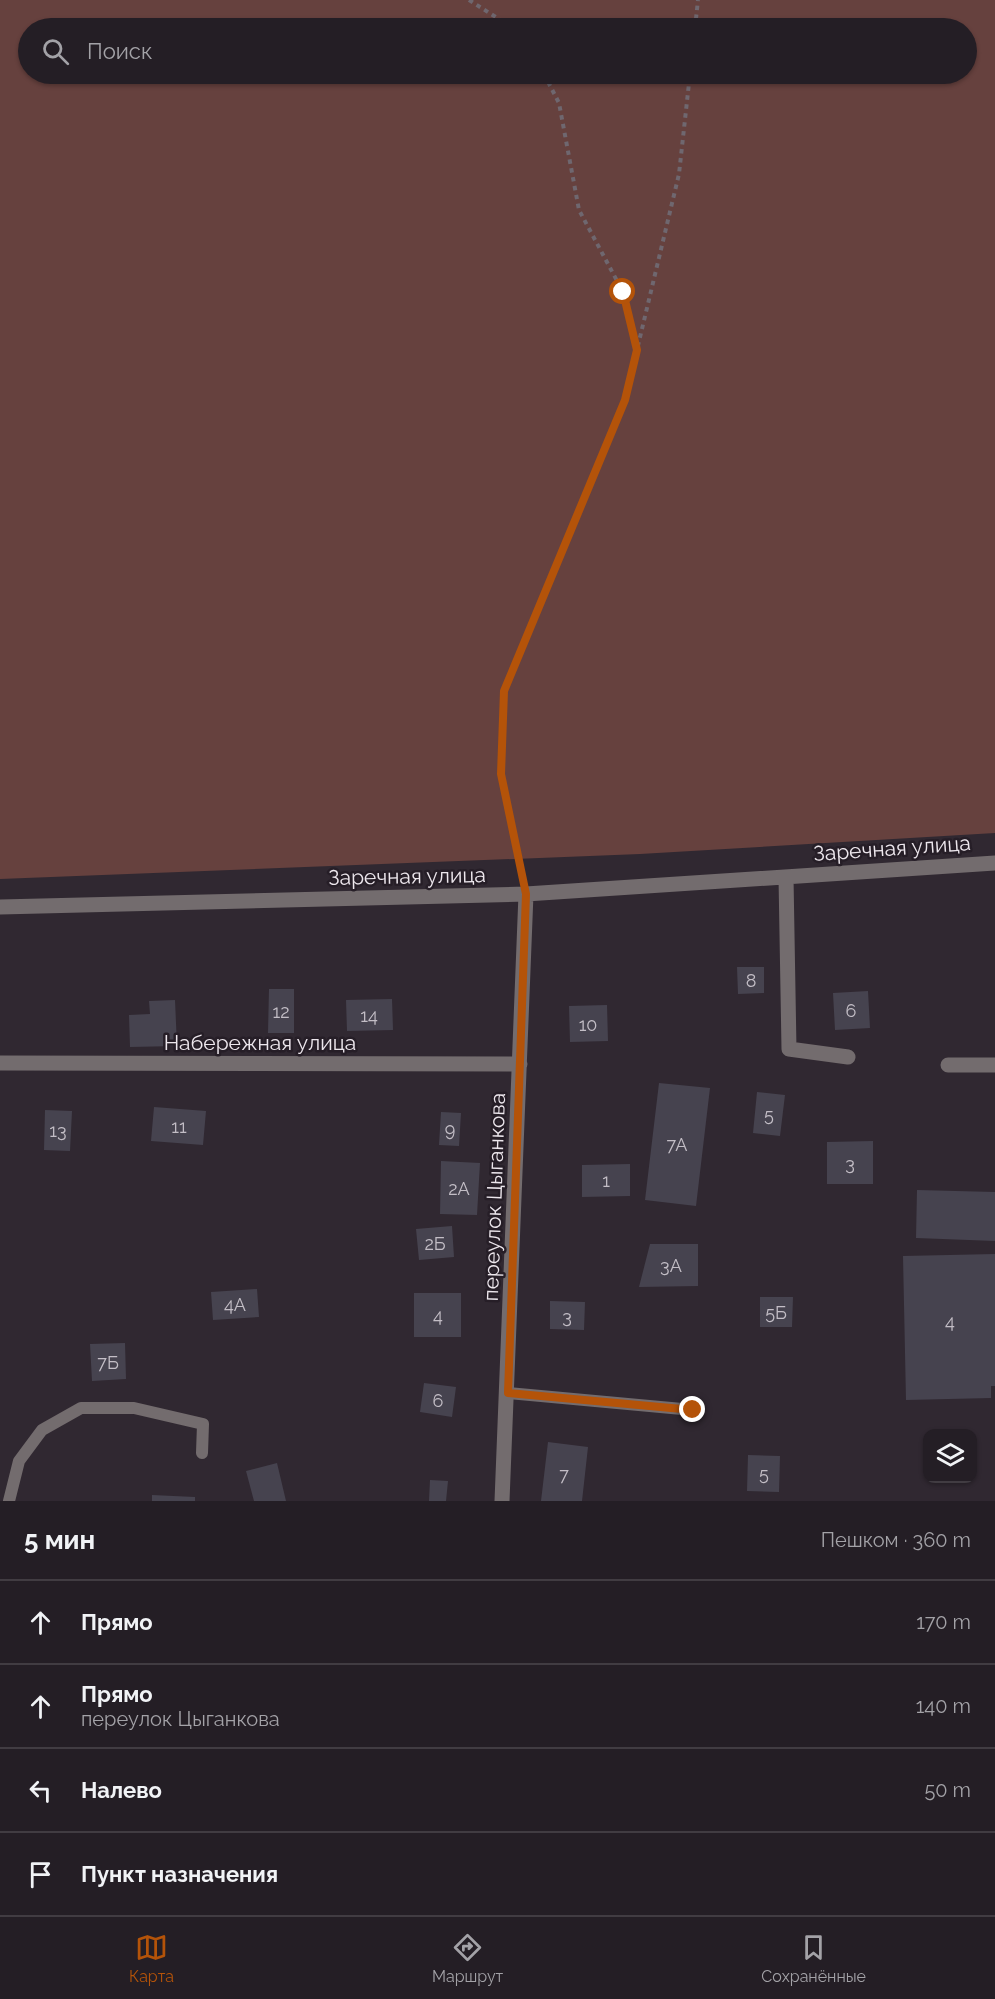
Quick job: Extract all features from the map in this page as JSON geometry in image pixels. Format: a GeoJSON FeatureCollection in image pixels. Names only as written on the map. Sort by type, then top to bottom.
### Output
{"type":"FeatureCollection","features":[{"type":"Feature","properties":{"kind":"street","name":"Заречная улица"},"geometry":{"type":"LineString","coordinates":[[0,907],[526,894],[995,862]]}},
{"type":"Feature","properties":{"kind":"street"},"geometry":{"type":"LineString","coordinates":[[786,877],[789,1049],[848,1057]]}},
{"type":"Feature","properties":{"kind":"street","name":"переулок Цыганкова"},"geometry":{"type":"LineString","coordinates":[[502,1501],[526,894]]}},
{"type":"Feature","properties":{"kind":"street","name":"Набережная улица"},"geometry":{"type":"LineString","coordinates":[[0,1063],[520,1064]]}},
{"type":"Feature","properties":{"kind":"street"},"geometry":{"type":"LineString","coordinates":[[948,1065],[995,1065]]}},
{"type":"Feature","properties":{"kind":"lane"},"geometry":{"type":"LineString","coordinates":[[508,1393],[693,1410]]}},
{"type":"Feature","properties":{"kind":"lane"},"geometry":{"type":"LineString","coordinates":[[9,1501],[19,1461],[42,1430],[81,1408],[134,1408],[203,1424],[202,1453]]}},
{"type":"Feature","properties":{"kind":"path"},"geometry":{"type":"LineString","coordinates":[[469,0],[497,18]]}},
{"type":"Feature","properties":{"kind":"path"},"geometry":{"type":"LineString","coordinates":[[696,18],[698,0]]}},
{"type":"Feature","properties":{"kind":"path"},"geometry":{"type":"LineString","coordinates":[[549,84],[559,103],[579,210],[623,292],[637,350]]}},
{"type":"Feature","properties":{"kind":"path"},"geometry":{"type":"LineString","coordinates":[[526,894],[501,774],[504,691],[625,400],[679,174],[689,84]]}},
{"type":"Feature","properties":{"kind":"shaded area"},"geometry":{"type":"Polygon","coordinates":[[[0,0],[995,0],[995,833],[640,854],[0,879],[0,0]]]}},
{"type":"Feature","properties":{"kind":"building"},"geometry":{"type":"Polygon","coordinates":[[[737,967],[764,967],[764,993],[738,994],[737,967]]]}},
{"type":"Feature","properties":{"kind":"building"},"geometry":{"type":"Polygon","coordinates":[[[269,989],[294,989],[294,1033],[268,1033],[269,989]]]}},
{"type":"Feature","properties":{"kind":"building"},"geometry":{"type":"Polygon","coordinates":[[[868,991],[870,1028],[835,1030],[833,993],[868,991]]]}},
{"type":"Feature","properties":{"kind":"building"},"geometry":{"type":"Polygon","coordinates":[[[392,999],[393,1030],[347,1031],[346,1000],[392,999]]]}},
{"type":"Feature","properties":{"kind":"building"},"geometry":{"type":"Polygon","coordinates":[[[175,1000],[177,1046],[130,1047],[129,1015],[150,1014],[149,1001],[175,1000]]]}},
{"type":"Feature","properties":{"kind":"building"},"geometry":{"type":"Polygon","coordinates":[[[607,1005],[608,1041],[570,1042],[569,1006],[607,1005]]]}},
{"type":"Feature","properties":{"kind":"building"},"geometry":{"type":"Polygon","coordinates":[[[659,1083],[710,1088],[696,1206],[645,1200],[659,1083]]]}},
{"type":"Feature","properties":{"kind":"building"},"geometry":{"type":"Polygon","coordinates":[[[757,1092],[785,1095],[780,1136],[753,1133],[757,1092]]]}},
{"type":"Feature","properties":{"kind":"building"},"geometry":{"type":"Polygon","coordinates":[[[154,1107],[206,1111],[203,1145],[151,1141],[154,1107]]]}},
{"type":"Feature","properties":{"kind":"building"},"geometry":{"type":"Polygon","coordinates":[[[45,1110],[72,1111],[70,1151],[44,1150],[45,1110]]]}},
{"type":"Feature","properties":{"kind":"building"},"geometry":{"type":"Polygon","coordinates":[[[441,1112],[461,1113],[459,1146],[439,1145],[441,1112]]]}},
{"type":"Feature","properties":{"kind":"building"},"geometry":{"type":"Polygon","coordinates":[[[873,1141],[873,1184],[827,1184],[827,1142],[873,1141]]]}},
{"type":"Feature","properties":{"kind":"building"},"geometry":{"type":"Polygon","coordinates":[[[441,1161],[480,1163],[477,1215],[440,1214],[441,1161]]]}},
{"type":"Feature","properties":{"kind":"building"},"geometry":{"type":"Polygon","coordinates":[[[630,1164],[630,1196],[582,1197],[582,1165],[630,1164]]]}},
{"type":"Feature","properties":{"kind":"building"},"geometry":{"type":"Polygon","coordinates":[[[917,1190],[995,1192],[995,1241],[916,1238],[917,1190]]]}},
{"type":"Feature","properties":{"kind":"building"},"geometry":{"type":"Polygon","coordinates":[[[452,1226],[454,1257],[419,1260],[416,1229],[452,1226]]]}},
{"type":"Feature","properties":{"kind":"building"},"geometry":{"type":"Polygon","coordinates":[[[650,1244],[698,1244],[698,1286],[639,1287],[650,1244]]]}},
{"type":"Feature","properties":{"kind":"building"},"geometry":{"type":"Polygon","coordinates":[[[995,1254],[995,1386],[991,1386],[991,1398],[906,1400],[903,1256],[995,1254]]]}},
{"type":"Feature","properties":{"kind":"building"},"geometry":{"type":"Polygon","coordinates":[[[257,1289],[259,1317],[213,1320],[211,1292],[257,1289]]]}},
{"type":"Feature","properties":{"kind":"building"},"geometry":{"type":"Polygon","coordinates":[[[414,1293],[461,1293],[461,1337],[414,1337],[414,1293]]]}},
{"type":"Feature","properties":{"kind":"building"},"geometry":{"type":"Polygon","coordinates":[[[760,1297],[793,1297],[792,1327],[760,1327],[760,1297]]]}},
{"type":"Feature","properties":{"kind":"building"},"geometry":{"type":"Polygon","coordinates":[[[550,1301],[585,1302],[584,1330],[550,1329],[550,1301]]]}},
{"type":"Feature","properties":{"kind":"building"},"geometry":{"type":"Polygon","coordinates":[[[125,1343],[126,1379],[92,1381],[90,1344],[125,1343]]]}},
{"type":"Feature","properties":{"kind":"building"},"geometry":{"type":"Polygon","coordinates":[[[424,1383],[456,1387],[452,1417],[420,1412],[424,1383]]]}},
{"type":"Feature","properties":{"kind":"building"},"geometry":{"type":"Polygon","coordinates":[[[548,1442],[588,1447],[582,1501],[541,1501],[548,1442]]]}},
{"type":"Feature","properties":{"kind":"building"},"geometry":{"type":"Polygon","coordinates":[[[748,1455],[780,1456],[779,1492],[747,1491],[748,1455]]]}},
{"type":"Feature","properties":{"kind":"building"},"geometry":{"type":"Polygon","coordinates":[[[277,1463],[286,1501],[254,1501],[246,1471],[277,1463]]]}},
{"type":"Feature","properties":{"kind":"building"},"geometry":{"type":"Polygon","coordinates":[[[430,1480],[448,1481],[446,1501],[429,1501],[430,1480]]]}},
{"type":"Feature","properties":{"kind":"building"},"geometry":{"type":"Polygon","coordinates":[[[152,1495],[195,1497],[195,1501],[152,1501],[152,1495]]]}},
{"type":"Feature","properties":{"kind":"route"},"geometry":{"type":"LineString","coordinates":[[623,292],[637,350],[625,400],[504,691],[501,774],[526,894],[508,1393],[693,1410]]}}]}
